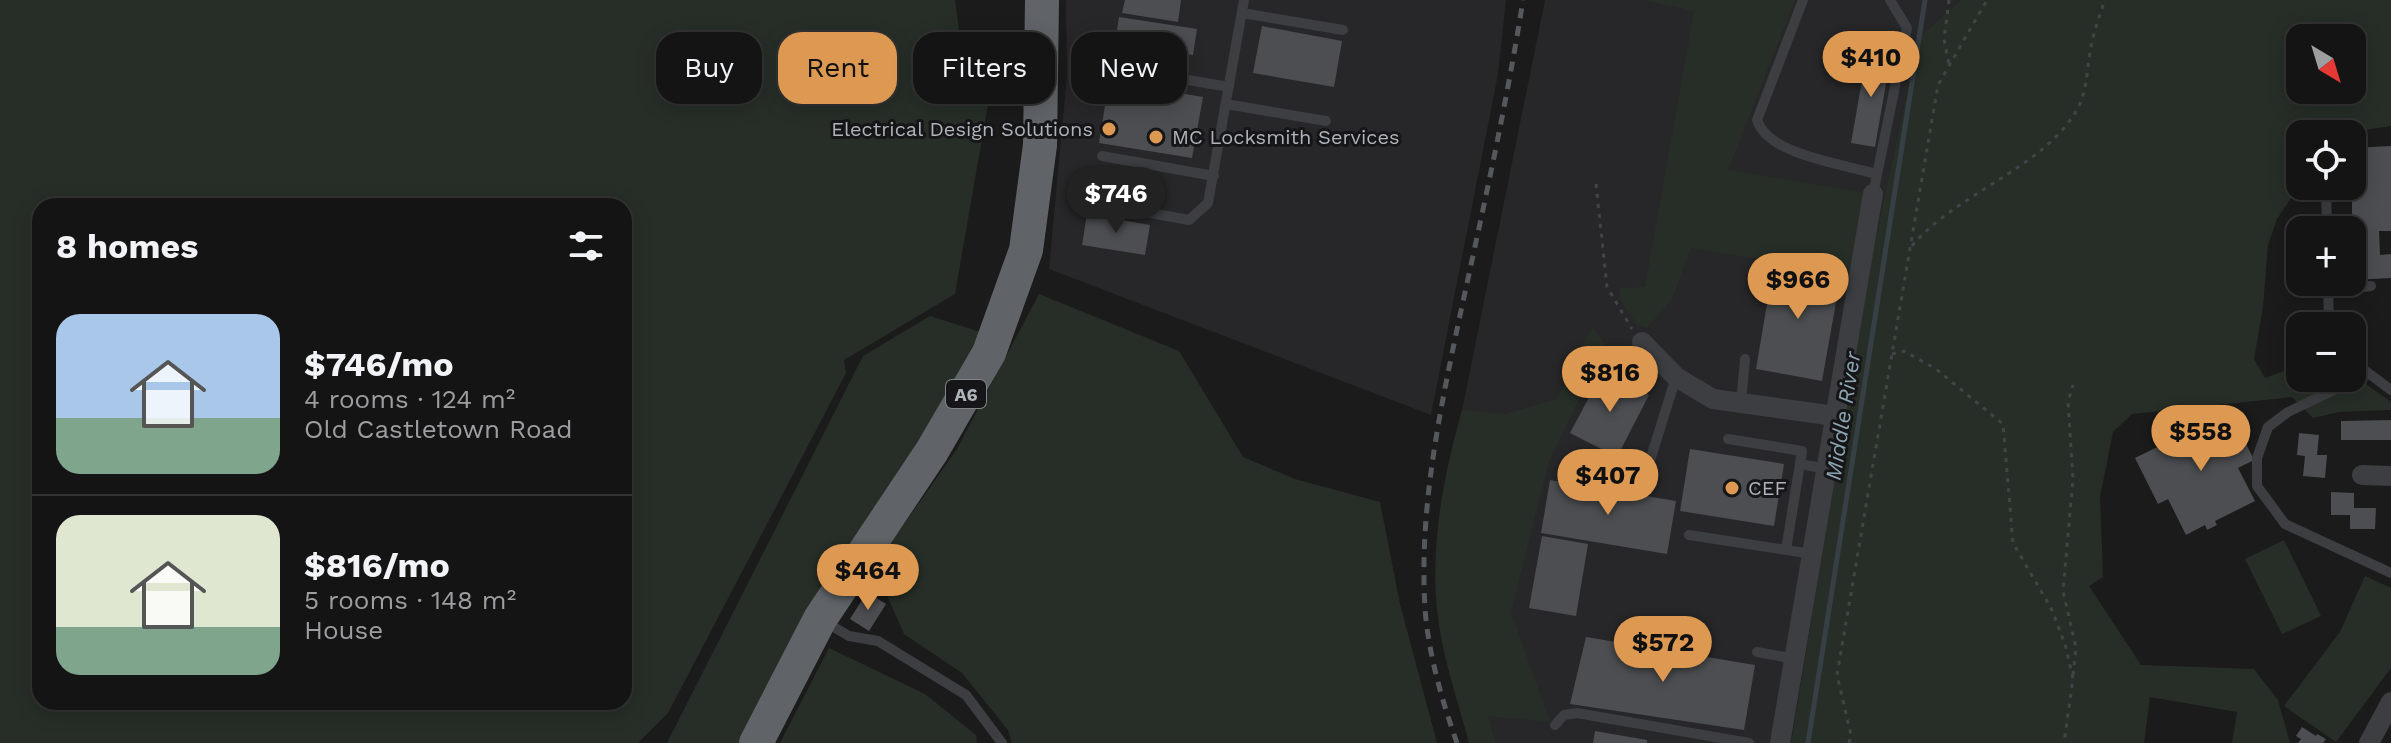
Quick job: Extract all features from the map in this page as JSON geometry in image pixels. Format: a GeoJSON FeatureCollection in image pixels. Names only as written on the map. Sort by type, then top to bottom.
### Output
{"type":"FeatureCollection","features":[{"type":"Feature","properties":{"kind":"highway","name":"A6"},"geometry":{"type":"LineString","coordinates":[[756,743],[820,619],[932,451],[995,339],[1026,250],[1040,145],[1042,0]]}},
{"type":"Feature","properties":{"kind":"street"},"geometry":{"type":"LineString","coordinates":[[1780,743],[1874,184]]}},
{"type":"Feature","properties":{"kind":"street"},"geometry":{"type":"LineString","coordinates":[[1642,342],[1676,377],[1713,399],[1835,416]]}},
{"type":"Feature","properties":{"kind":"street"},"geometry":{"type":"LineString","coordinates":[[2362,475],[2391,476]]}},
{"type":"Feature","properties":{"kind":"street"},"geometry":{"type":"LineString","coordinates":[[2369,743],[2391,702]]}},
{"type":"Feature","properties":{"kind":"lane"},"geometry":{"type":"LineString","coordinates":[[1095,203],[1189,220],[1208,203],[1244,0]]}},
{"type":"Feature","properties":{"kind":"lane"},"geometry":{"type":"LineString","coordinates":[[1803,0],[1757,120],[1761,131],[1786,148],[1874,184],[1907,28],[1890,0]]}},
{"type":"Feature","properties":{"kind":"lane"},"geometry":{"type":"LineString","coordinates":[[1242,13],[1343,30]]}},
{"type":"Feature","properties":{"kind":"lane"},"geometry":{"type":"LineString","coordinates":[[1187,80],[1229,87]]}},
{"type":"Feature","properties":{"kind":"lane"},"geometry":{"type":"LineString","coordinates":[[1226,104],[1326,121]]}},
{"type":"Feature","properties":{"kind":"lane"},"geometry":{"type":"LineString","coordinates":[[1102,156],[1214,176]]}},
{"type":"Feature","properties":{"kind":"lane"},"geometry":{"type":"LineString","coordinates":[[2366,286],[2371,286]]}},
{"type":"Feature","properties":{"kind":"lane"},"geometry":{"type":"LineString","coordinates":[[1741,404],[1745,359]]}},
{"type":"Feature","properties":{"kind":"lane"},"geometry":{"type":"LineString","coordinates":[[2391,390],[2367,374],[2288,412],[2268,427],[2257,458],[2257,486],[2285,524],[2391,573]]}},
{"type":"Feature","properties":{"kind":"lane"},"geometry":{"type":"LineString","coordinates":[[1572,462],[1622,477],[1648,467],[1676,377]]}},
{"type":"Feature","properties":{"kind":"lane"},"geometry":{"type":"LineString","coordinates":[[1728,439],[1802,451],[1786,550]]}},
{"type":"Feature","properties":{"kind":"lane"},"geometry":{"type":"LineString","coordinates":[[1800,464],[1827,469]]}},
{"type":"Feature","properties":{"kind":"lane"},"geometry":{"type":"LineString","coordinates":[[1689,535],[1812,554]]}},
{"type":"Feature","properties":{"kind":"lane"},"geometry":{"type":"LineString","coordinates":[[820,619],[849,636],[878,641],[966,695],[1002,743]]}},
{"type":"Feature","properties":{"kind":"lane"},"geometry":{"type":"LineString","coordinates":[[1757,652],[1795,659]]}},
{"type":"Feature","properties":{"kind":"lane"},"geometry":{"type":"LineString","coordinates":[[1555,725],[1564,715],[1577,713],[1749,743]]}},
{"type":"Feature","properties":{"kind":"path"},"geometry":{"type":"LineString","coordinates":[[1949,0],[1944,39],[1949,64]]}},
{"type":"Feature","properties":{"kind":"path"},"geometry":{"type":"LineString","coordinates":[[1849,743],[1851,735],[1837,675],[1938,85],[1987,0]]}},
{"type":"Feature","properties":{"kind":"path"},"geometry":{"type":"LineString","coordinates":[[1910,249],[1937,223],[2033,153],[2068,122],[2083,94],[2092,41],[2105,0]]}},
{"type":"Feature","properties":{"kind":"path"},"geometry":{"type":"LineString","coordinates":[[1596,184],[1607,287],[1642,342]]}},
{"type":"Feature","properties":{"kind":"path"},"geometry":{"type":"LineString","coordinates":[[1892,354],[1904,351],[1936,369],[2003,424],[2013,543],[2051,608],[2065,644],[2073,679]]}},
{"type":"Feature","properties":{"kind":"path"},"geometry":{"type":"LineString","coordinates":[[2064,743],[2076,648],[2063,591],[2073,479],[2068,402],[2073,385]]}},
{"type":"Feature","properties":{"kind":"shaded area"},"geometry":{"type":"Polygon","coordinates":[[[0,0],[955,0],[961,32],[913,32],[913,104],[988,104],[955,294],[844,360],[846,373],[668,713],[638,743],[0,743],[0,0]]]}},
{"type":"Feature","properties":{"kind":"shaded area"},"geometry":{"type":"Polygon","coordinates":[[[1066,0],[1506,0],[1498,74],[1431,415],[1049,269],[1067,75],[1066,0]]]}},
{"type":"Feature","properties":{"kind":"shaded area"},"geometry":{"type":"Polygon","coordinates":[[[1545,0],[1961,0],[1919,37],[1868,273],[1791,743],[1496,743],[1487,716],[1462,410],[1545,0]]]}},
{"type":"Feature","properties":{"kind":"shaded area"},"geometry":{"type":"Polygon","coordinates":[[[1644,0],[1795,0],[1728,170],[1865,193],[1851,274],[1691,248],[1672,299],[1647,328],[1637,325],[1620,299],[1620,288],[1645,287],[1694,11],[1644,0]]]}},
{"type":"Feature","properties":{"kind":"shaded area"},"geometry":{"type":"Polygon","coordinates":[[[1961,0],[2391,0],[2391,126],[2366,130],[2366,120],[2286,120],[2286,200],[2290,200],[2277,219],[2268,245],[2263,307],[2254,359],[2265,378],[2286,370],[2286,392],[2366,392],[2366,384],[2391,402],[2391,410],[2339,412],[2313,418],[2292,397],[2132,414],[2113,432],[2100,497],[2103,577],[2089,586],[2141,665],[2254,669],[2278,700],[2290,743],[2232,743],[2237,712],[2150,697],[2144,743],[1791,743],[1868,273],[1919,37],[1961,0]]]}},
{"type":"Feature","properties":{"kind":"shaded area"},"geometry":{"type":"Polygon","coordinates":[[[1039,294],[1179,351],[1243,457],[1295,479],[1380,502],[1400,604],[1437,743],[1012,743],[1008,730],[962,673],[904,634],[886,593],[874,582],[886,550],[957,449],[1039,294]]]}},
{"type":"Feature","properties":{"kind":"shaded area"},"geometry":{"type":"Polygon","coordinates":[[[930,316],[987,334],[743,743],[667,743],[863,356],[930,316]]]}},
{"type":"Feature","properties":{"kind":"shaded area"},"geometry":{"type":"Polygon","coordinates":[[[1592,327],[1606,345],[1549,461],[1511,612],[1550,722],[1488,716],[1496,743],[1469,743],[1442,642],[1435,583],[1442,496],[1462,410],[1505,414],[1557,399],[1592,327]]]}},
{"type":"Feature","properties":{"kind":"shaded area"},"geometry":{"type":"Polygon","coordinates":[[[2284,540],[2321,616],[2282,634],[2245,559],[2284,540]]]}},
{"type":"Feature","properties":{"kind":"shaded area"},"geometry":{"type":"Polygon","coordinates":[[[2365,576],[2391,588],[2391,668],[2336,742],[2284,706],[2340,632],[2365,576]]]}},
{"type":"Feature","properties":{"kind":"shaded area"},"geometry":{"type":"Polygon","coordinates":[[[829,648],[925,694],[976,735],[977,743],[780,743],[829,648]]]}},
{"type":"Feature","properties":{"kind":"building"},"geometry":{"type":"Polygon","coordinates":[[[1125,0],[1181,0],[1178,22],[1122,13],[1125,0]]]}},
{"type":"Feature","properties":{"kind":"building"},"geometry":{"type":"Polygon","coordinates":[[[1119,17],[1197,29],[1193,55],[1187,54],[1187,32],[1117,32],[1119,17]]]}},
{"type":"Feature","properties":{"kind":"building"},"geometry":{"type":"Polygon","coordinates":[[[1262,26],[1342,41],[1334,87],[1253,73],[1262,26]]]}},
{"type":"Feature","properties":{"kind":"building"},"geometry":{"type":"Polygon","coordinates":[[[1867,52],[1891,55],[1875,147],[1851,143],[1867,52]]]}},
{"type":"Feature","properties":{"kind":"building"},"geometry":{"type":"Polygon","coordinates":[[[1187,94],[1203,97],[1192,158],[1099,143],[1105,104],[1187,104],[1187,94]]]}},
{"type":"Feature","properties":{"kind":"building"},"geometry":{"type":"Polygon","coordinates":[[[2391,146],[2391,231],[2379,231],[2380,255],[2391,254],[2391,278],[2366,279],[2366,216],[2352,216],[2352,200],[2366,200],[2366,147],[2391,146]]]}},
{"type":"Feature","properties":{"kind":"building"},"geometry":{"type":"Polygon","coordinates":[[[1087,214],[1150,225],[1145,255],[1082,245],[1087,214]]]}},
{"type":"Feature","properties":{"kind":"building"},"geometry":{"type":"Polygon","coordinates":[[[1774,262],[1841,274],[1822,381],[1756,369],[1774,262]]]}},
{"type":"Feature","properties":{"kind":"building"},"geometry":{"type":"Polygon","coordinates":[[[1603,371],[1649,395],[1617,457],[1570,433],[1603,371]]]}},
{"type":"Feature","properties":{"kind":"building"},"geometry":{"type":"Polygon","coordinates":[[[2230,411],[2254,460],[2238,468],[2255,501],[2215,521],[2217,525],[2207,530],[2205,525],[2186,535],[2168,499],[2158,504],[2135,458],[2230,411]]]}},
{"type":"Feature","properties":{"kind":"building"},"geometry":{"type":"Polygon","coordinates":[[[2391,420],[2391,440],[2341,440],[2341,421],[2391,420]]]}},
{"type":"Feature","properties":{"kind":"building"},"geometry":{"type":"Polygon","coordinates":[[[2299,433],[2319,435],[2317,455],[2327,455],[2325,478],[2303,476],[2305,456],[2297,455],[2299,433]]]}},
{"type":"Feature","properties":{"kind":"building","name":"CEF"},"geometry":{"type":"Polygon","coordinates":[[[1690,449],[1784,464],[1774,526],[1680,511],[1690,449]]]}},
{"type":"Feature","properties":{"kind":"building"},"geometry":{"type":"Polygon","coordinates":[[[1550,480],[1676,501],[1667,554],[1541,533],[1550,480]]]}},
{"type":"Feature","properties":{"kind":"building"},"geometry":{"type":"Polygon","coordinates":[[[2331,492],[2354,493],[2354,508],[2376,508],[2375,529],[2350,529],[2350,515],[2331,515],[2331,492]]]}},
{"type":"Feature","properties":{"kind":"building"},"geometry":{"type":"Polygon","coordinates":[[[1542,536],[1588,544],[1576,616],[1529,608],[1542,536]]]}},
{"type":"Feature","properties":{"kind":"building"},"geometry":{"type":"Polygon","coordinates":[[[867,592],[886,604],[869,631],[850,619],[867,592]]]}},
{"type":"Feature","properties":{"kind":"building"},"geometry":{"type":"Polygon","coordinates":[[[1586,637],[1755,665],[1744,730],[1570,704],[1586,637]]]}},
{"type":"Feature","properties":{"kind":"building"},"geometry":{"type":"Polygon","coordinates":[[[2302,727],[2326,739],[2323,743],[2298,743],[2301,739],[2296,736],[2302,727]]]}},
{"type":"Feature","properties":{"kind":"building"},"geometry":{"type":"Polygon","coordinates":[[[1595,731],[1647,740],[1647,743],[1593,743],[1595,731]]]}},
{"type":"Feature","properties":{"kind":"waterway","name":"Middle River"},"geometry":{"type":"LineString","coordinates":[[1808,743],[1925,0]]}},
{"type":"Feature","properties":{"kind":"railway"},"geometry":{"type":"LineString","coordinates":[[1457,743],[1429,642],[1424,571],[1428,499],[1444,391],[1523,0]]}},
{"type":"Feature","properties":{"kind":"place","name":"Electrical Design Solutions"},"geometry":{"type":"Point","coordinates":[1109,129]}},
{"type":"Feature","properties":{"kind":"place","name":"MC Locksmith Services"},"geometry":{"type":"Point","coordinates":[1156,137]}},
{"type":"Feature","properties":{"kind":"place","name":"CEF"},"geometry":{"type":"Point","coordinates":[1732,488]}}]}
